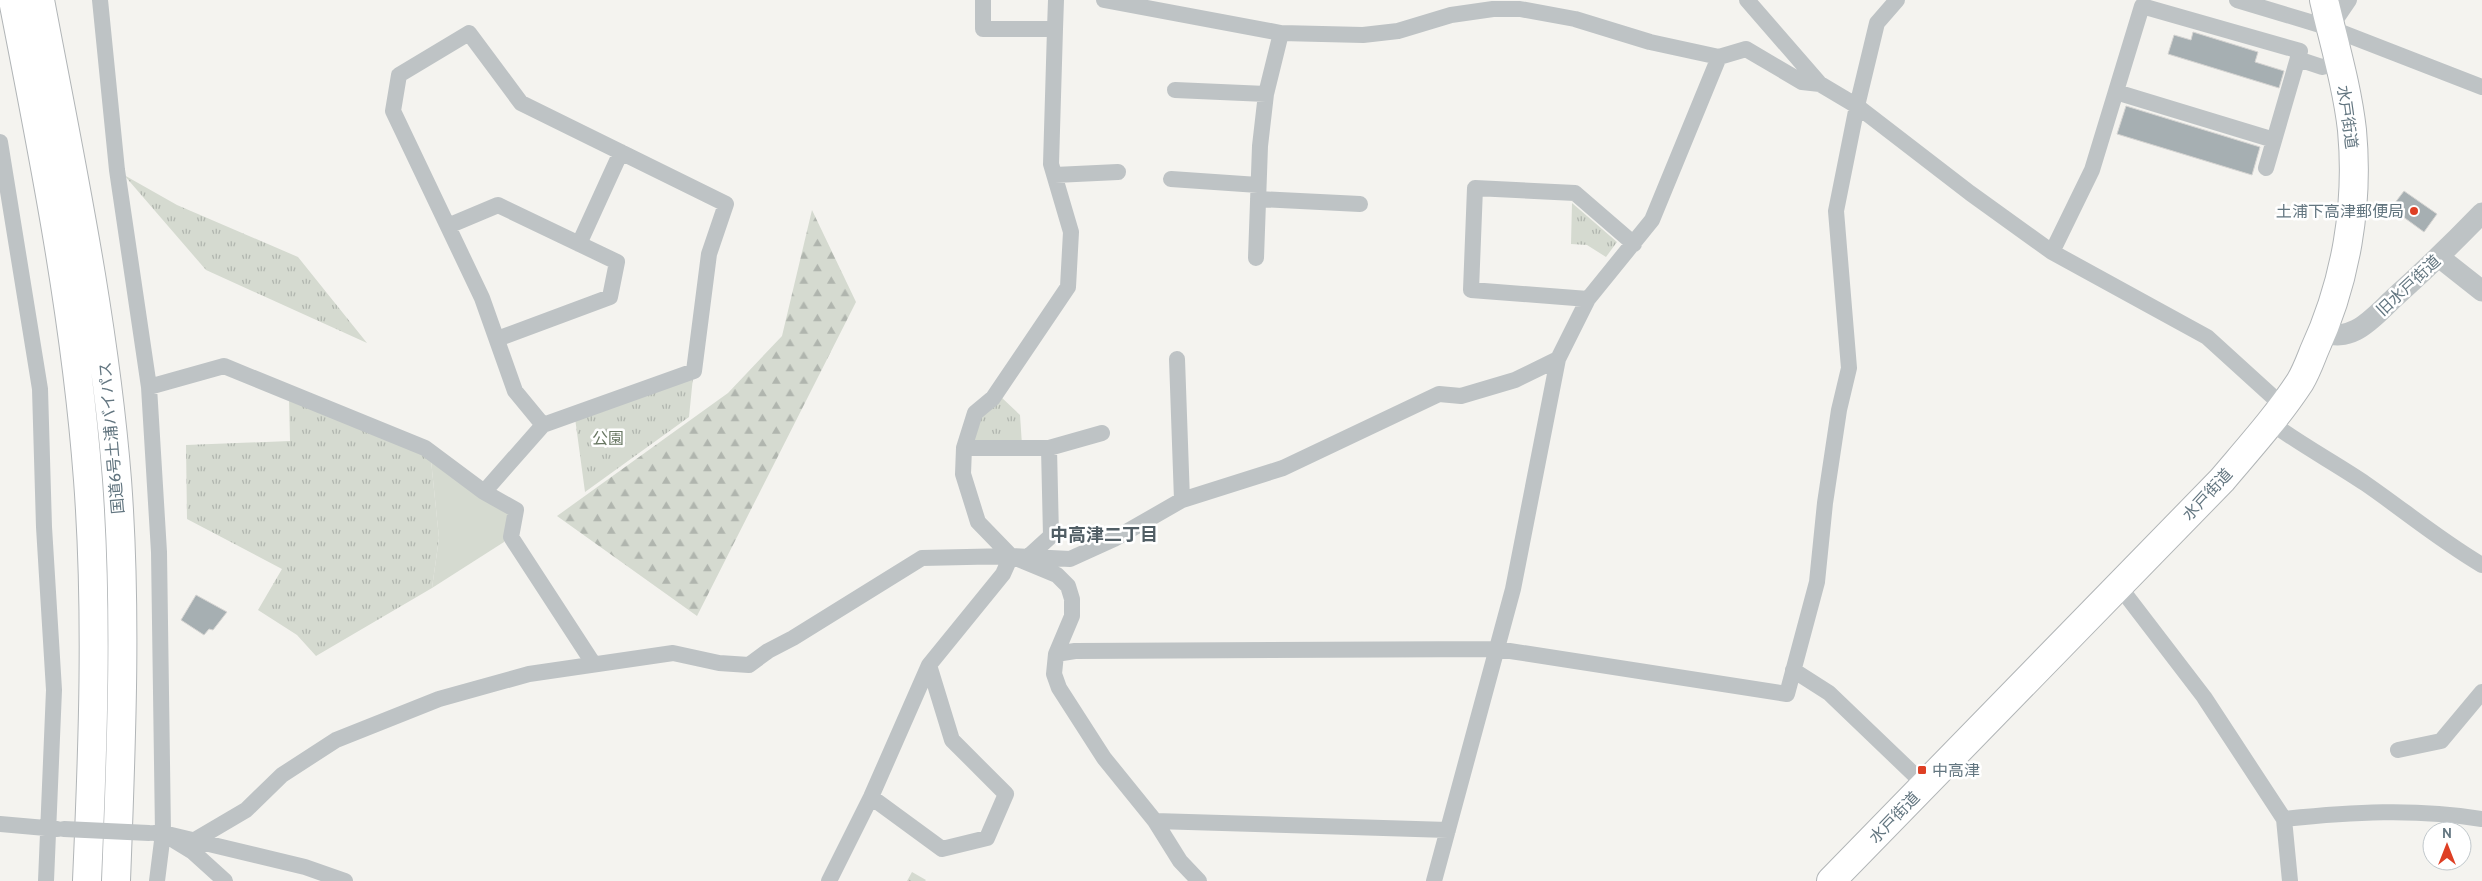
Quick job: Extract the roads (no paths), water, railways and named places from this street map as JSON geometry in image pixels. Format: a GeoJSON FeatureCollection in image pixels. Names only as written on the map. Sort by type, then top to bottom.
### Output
{"type":"FeatureCollection","features":[{"type":"Feature","properties":{"kind":"highway"},"geometry":{"type":"LineString","coordinates":[[1,0],[8,29],[35,112]]}},
{"type":"Feature","properties":{"kind":"highway","name":"国道6号土浦バイパス"},"geometry":{"type":"LineString","coordinates":[[13,0],[35,112],[76,358],[88,481],[94,723],[87,881]]}},
{"type":"Feature","properties":{"kind":"highway","name":"国道6号土浦バイパス"},"geometry":{"type":"LineString","coordinates":[[40,0],[104,355],[117,481],[121,598],[122,726],[116,881]]}},
{"type":"Feature","properties":{"kind":"highway","name":"水戸街道"},"geometry":{"type":"LineString","coordinates":[[1832,881],[2222,480],[2301,380],[2323,333],[2342,270],[2352,208],[2351,128],[2339,63],[2324,0]]}},
{"type":"Feature","properties":{"kind":"street"},"geometry":{"type":"LineString","coordinates":[[100,0],[117,170],[149,387],[159,552],[157,881]]}},
{"type":"Feature","properties":{"kind":"street"},"geometry":{"type":"LineString","coordinates":[[983,0],[983,28],[1055,29]]}},
{"type":"Feature","properties":{"kind":"street"},"geometry":{"type":"LineString","coordinates":[[1056,0],[1051,164],[1071,232],[1068,287],[993,398],[975,413],[964,448],[963,474],[978,522],[1020,557],[1058,575],[1068,586],[1072,599],[1072,616],[1056,654],[1054,674],[1059,688],[1104,758],[1155,821],[1180,861],[1199,881]]}},
{"type":"Feature","properties":{"kind":"street"},"geometry":{"type":"LineString","coordinates":[[1104,0],[1281,33],[1363,35],[1398,31],[1459,14],[1493,9],[1520,9],[1574,19],[1650,42],[1719,58],[1746,49],[1802,82],[1820,84]]}},
{"type":"Feature","properties":{"kind":"street"},"geometry":{"type":"LineString","coordinates":[[1747,0],[1820,84],[1857,106],[1970,193],[2052,252],[2206,336],[2306,448],[2366,484],[2442,540],[2482,565]]}},
{"type":"Feature","properties":{"kind":"street"},"geometry":{"type":"LineString","coordinates":[[1056,654],[1075,651],[1497,649],[1787,694],[1817,582],[1825,503],[1839,410],[1849,368],[1836,212],[1857,106],[1878,23],[1897,0]]}},
{"type":"Feature","properties":{"kind":"street"},"geometry":{"type":"LineString","coordinates":[[2236,0],[2330,28],[2482,87]]}},
{"type":"Feature","properties":{"kind":"street"},"geometry":{"type":"LineString","coordinates":[[2330,28],[2349,0]]}},
{"type":"Feature","properties":{"kind":"street"},"geometry":{"type":"LineString","coordinates":[[2052,252],[2092,170],[2142,6],[2300,51],[2266,168]]}},
{"type":"Feature","properties":{"kind":"street"},"geometry":{"type":"LineString","coordinates":[[484,492],[543,424],[694,371],[709,254],[726,204],[521,103],[469,33],[399,75],[393,111],[482,298],[515,391],[543,424]]}},
{"type":"Feature","properties":{"kind":"street"},"geometry":{"type":"LineString","coordinates":[[1256,258],[1260,146],[1266,94],[1281,33]]}},
{"type":"Feature","properties":{"kind":"street"},"geometry":{"type":"LineString","coordinates":[[1434,881],[1513,589],[1558,358],[1588,299],[1652,220],[1719,58]]}},
{"type":"Feature","properties":{"kind":"street"},"geometry":{"type":"LineString","coordinates":[[2298,59],[2322,67],[2339,63]]}},
{"type":"Feature","properties":{"kind":"street"},"geometry":{"type":"LineString","coordinates":[[1175,90],[1266,94]]}},
{"type":"Feature","properties":{"kind":"street"},"geometry":{"type":"LineString","coordinates":[[2116,92],[2274,140]]}},
{"type":"Feature","properties":{"kind":"street"},"geometry":{"type":"LineString","coordinates":[[0,142],[40,389],[44,527],[54,690],[46,881]]}},
{"type":"Feature","properties":{"kind":"street"},"geometry":{"type":"LineString","coordinates":[[579,244],[621,152]]}},
{"type":"Feature","properties":{"kind":"street"},"geometry":{"type":"LineString","coordinates":[[1055,175],[1118,172]]}},
{"type":"Feature","properties":{"kind":"street"},"geometry":{"type":"LineString","coordinates":[[1170,179],[1360,204]]}},
{"type":"Feature","properties":{"kind":"street"},"geometry":{"type":"LineString","coordinates":[[1588,299],[1470,290],[1475,188],[1575,193],[1634,244]]}},
{"type":"Feature","properties":{"kind":"street"},"geometry":{"type":"LineString","coordinates":[[448,226],[498,205],[617,262],[610,297],[497,339]]}},
{"type":"Feature","properties":{"kind":"street","name":"旧水戸街道"},"geometry":{"type":"LineString","coordinates":[[2323,333],[2339,336],[2358,329],[2439,257],[2482,213]]}},
{"type":"Feature","properties":{"kind":"street"},"geometry":{"type":"LineString","coordinates":[[2439,257],[2482,291]]}},
{"type":"Feature","properties":{"kind":"street"},"geometry":{"type":"LineString","coordinates":[[1177,358],[1182,500]]}},
{"type":"Feature","properties":{"kind":"street"},"geometry":{"type":"LineString","coordinates":[[195,840],[246,810],[282,775],[336,740],[439,699],[530,674],[593,663],[673,653],[719,663],[750,665],[768,651],[793,638],[922,558],[1020,557],[1070,559],[1114,539],[1182,500],[1283,468],[1439,394],[1462,396],[1515,380],[1558,358]]}},
{"type":"Feature","properties":{"kind":"street"},"geometry":{"type":"LineString","coordinates":[[149,387],[224,366],[424,448],[484,492],[516,510],[511,537],[593,663]]}},
{"type":"Feature","properties":{"kind":"street"},"geometry":{"type":"LineString","coordinates":[[964,448],[1049,448],[1102,433]]}},
{"type":"Feature","properties":{"kind":"street"},"geometry":{"type":"LineString","coordinates":[[829,881],[870,797],[929,665],[1003,574],[1020,557],[1051,536],[1049,448]]}},
{"type":"Feature","properties":{"kind":"street"},"geometry":{"type":"LineString","coordinates":[[2119,586],[2204,697],[2284,819],[2290,881]]}},
{"type":"Feature","properties":{"kind":"street"},"geometry":{"type":"LineString","coordinates":[[870,797],[942,849],[987,838],[1006,794],[952,740],[929,665]]}},
{"type":"Feature","properties":{"kind":"street"},"geometry":{"type":"LineString","coordinates":[[1793,670],[1829,693],[1925,785]]}},
{"type":"Feature","properties":{"kind":"street"},"geometry":{"type":"LineString","coordinates":[[2398,750],[2441,741],[2482,692]]}},
{"type":"Feature","properties":{"kind":"street"},"geometry":{"type":"LineString","coordinates":[[2284,819],[2347,812],[2442,812],[2482,819]]}},
{"type":"Feature","properties":{"kind":"street"},"geometry":{"type":"LineString","coordinates":[[1155,821],[1448,830]]}},
{"type":"Feature","properties":{"kind":"street"},"geometry":{"type":"LineString","coordinates":[[0,824],[156,833],[195,840],[305,867],[345,881]]}},
{"type":"Feature","properties":{"kind":"street"},"geometry":{"type":"LineString","coordinates":[[156,833],[193,852],[225,881]]}},
{"type":"Feature","properties":{"kind":"place","name":"土浦下高津郵便局"},"geometry":{"type":"Point","coordinates":[2414,211]}},
{"type":"Feature","properties":{"kind":"place","name":"中高津"},"geometry":{"type":"Point","coordinates":[1922,770]}},
{"type":"Feature","properties":{"kind":"district","name":"中高津二丁目"},"geometry":{"type":"Point","coordinates":[1104,535]}},
{"type":"Feature","properties":{"kind":"park label","name":"公園"},"geometry":{"type":"Point","coordinates":[608,438]}}]}
